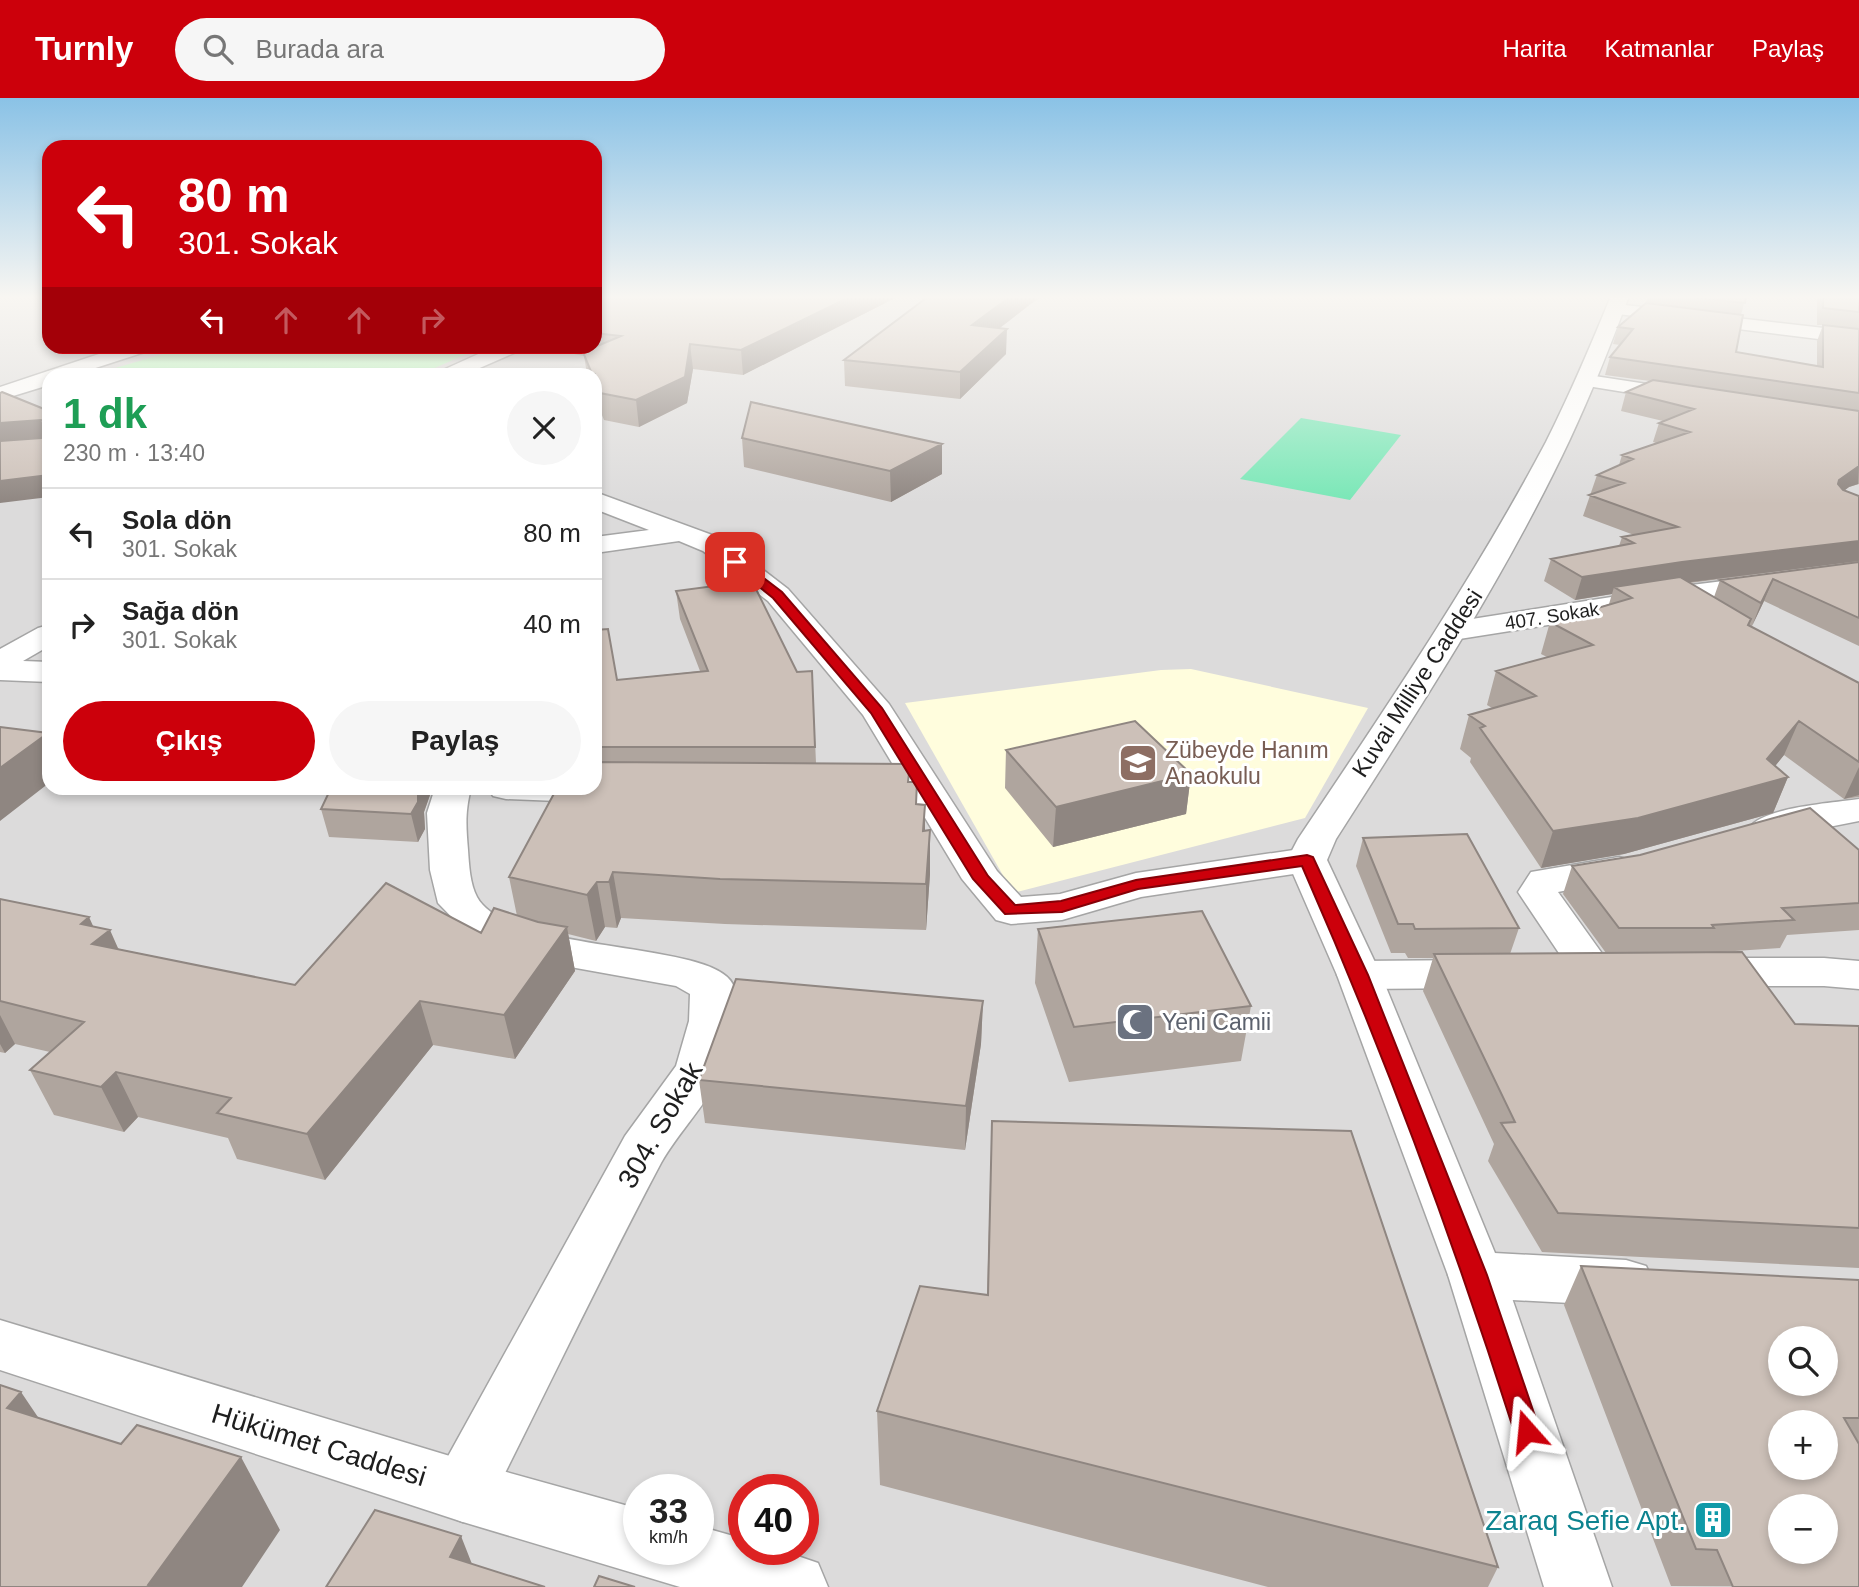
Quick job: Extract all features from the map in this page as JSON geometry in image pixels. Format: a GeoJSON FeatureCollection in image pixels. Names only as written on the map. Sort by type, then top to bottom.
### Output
{"type":"FeatureCollection","features":[{"type":"Feature","properties":{"kind":"street","name":"Kuvai Milliye Caddesi"},"geometry":{"type":"LineString","coordinates":[[1307,860],[1317,839],[1453,631],[1495,561],[1594,365]]}},
{"type":"Feature","properties":{"kind":"street"},"geometry":{"type":"LineString","coordinates":[[0,394],[42,380]]}},
{"type":"Feature","properties":{"kind":"street"},"geometry":{"type":"LineString","coordinates":[[1588,381],[1710,400]]}},
{"type":"Feature","properties":{"kind":"street"},"geometry":{"type":"LineString","coordinates":[[602,503],[713,545],[778,595],[877,711],[982,879],[1011,911],[1062,907],[1136,885],[1307,860],[1359,975],[1476,1275],[1578,1587]]}},
{"type":"Feature","properties":{"kind":"street"},"geometry":{"type":"LineString","coordinates":[[602,544],[684,533]]}},
{"type":"Feature","properties":{"kind":"street","name":"407. Sokak"},"geometry":{"type":"LineString","coordinates":[[1453,631],[1675,596],[1859,572]]}},
{"type":"Feature","properties":{"kind":"street"},"geometry":{"type":"LineString","coordinates":[[1675,596],[1710,617]]}},
{"type":"Feature","properties":{"kind":"street"},"geometry":{"type":"LineString","coordinates":[[0,668],[15,652],[42,638]]}},
{"type":"Feature","properties":{"kind":"street"},"geometry":{"type":"LineString","coordinates":[[0,668],[42,672]]}},
{"type":"Feature","properties":{"kind":"street"},"geometry":{"type":"LineString","coordinates":[[602,791],[638,792]]}},
{"type":"Feature","properties":{"kind":"street"},"geometry":{"type":"LineString","coordinates":[[888,792],[928,792]]}},
{"type":"Feature","properties":{"kind":"street","name":"304. Sokak"},"geometry":{"type":"LineString","coordinates":[[451,795],[446,813],[450,870],[458,904],[487,929],[548,949],[688,974],[712,987],[712,1021],[698,1070],[643,1150],[463,1491]]}},
{"type":"Feature","properties":{"kind":"street"},"geometry":{"type":"LineString","coordinates":[[1729,839],[1792,821],[1859,810]]}},
{"type":"Feature","properties":{"kind":"street"},"geometry":{"type":"LineString","coordinates":[[1590,973],[1538,892],[1545,881],[1629,868],[1654,860]]}},
{"type":"Feature","properties":{"kind":"street"},"geometry":{"type":"LineString","coordinates":[[1359,975],[1824,972],[1859,975]]}},
{"type":"Feature","properties":{"kind":"street"},"geometry":{"type":"LineString","coordinates":[[1476,1275],[1667,1285]]}},
{"type":"Feature","properties":{"kind":"street","name":"Hükümet Caddesi"},"geometry":{"type":"LineString","coordinates":[[0,1345],[463,1491],[623,1537]]}},
{"type":"Feature","properties":{"kind":"street"},"geometry":{"type":"LineString","coordinates":[[714,1564],[794,1587]]}},
{"type":"Feature","properties":{"kind":"shaded area"},"geometry":{"type":"Polygon","coordinates":[[[0,365],[1859,365],[1859,1587],[0,1587],[0,365]]]}},
{"type":"Feature","properties":{"kind":"shaded area","name":"Zübeyde Hanım Anaokulu"},"geometry":{"type":"Polygon","coordinates":[[[1191,669],[1368,708],[1305,818],[1013,893],[905,703],[1161,670],[1191,669]]]}},
{"type":"Feature","properties":{"kind":"green space"},"geometry":{"type":"Polygon","coordinates":[[[124,365],[440,365],[435,368],[115,368],[124,365]]]}},
{"type":"Feature","properties":{"kind":"green space"},"geometry":{"type":"Polygon","coordinates":[[[1301,418],[1401,435],[1350,500],[1240,479],[1301,418]]]}},
{"type":"Feature","properties":{"kind":"building"},"geometry":{"type":"Polygon","coordinates":[[[589,365],[687,365],[685,377],[636,400],[602,393],[602,368],[590,368],[589,365]]]}},
{"type":"Feature","properties":{"kind":"building"},"geometry":{"type":"Polygon","coordinates":[[[897,365],[967,365],[960,372],[897,365]]]}},
{"type":"Feature","properties":{"kind":"building"},"geometry":{"type":"Polygon","coordinates":[[[1669,365],[1859,365],[1859,393],[1669,365]]]}},
{"type":"Feature","properties":{"kind":"building"},"geometry":{"type":"Polygon","coordinates":[[[1653,380],[1859,411],[1859,466],[1839,480],[1838,484],[1843,490],[1859,496],[1859,541],[1582,577],[1551,559],[1634,543],[1622,537],[1678,527],[1589,495],[1624,483],[1597,475],[1633,459],[1622,455],[1690,432],[1659,423],[1694,409],[1626,392],[1653,380]]]}},
{"type":"Feature","properties":{"kind":"building"},"geometry":{"type":"Polygon","coordinates":[[[0,393],[42,408],[42,421],[0,423],[0,393]]]}},
{"type":"Feature","properties":{"kind":"building"},"geometry":{"type":"Polygon","coordinates":[[[751,402],[942,444],[890,471],[742,438],[751,402]]]}},
{"type":"Feature","properties":{"kind":"building"},"geometry":{"type":"Polygon","coordinates":[[[42,433],[42,476],[0,481],[0,441],[41,438],[42,433]]]}},
{"type":"Feature","properties":{"kind":"building"},"geometry":{"type":"Polygon","coordinates":[[[1859,562],[1859,618],[1773,579],[1761,603],[1720,580],[1859,562]]]}},
{"type":"Feature","properties":{"kind":"building"},"geometry":{"type":"Polygon","coordinates":[[[1680,577],[1751,619],[1748,625],[1859,683],[1859,762],[1799,721],[1767,759],[1788,777],[1638,818],[1553,831],[1480,728],[1485,726],[1469,715],[1536,696],[1496,671],[1593,645],[1550,622],[1632,598],[1614,587],[1680,577]]]}},
{"type":"Feature","properties":{"kind":"building"},"geometry":{"type":"Polygon","coordinates":[[[752,581],[797,672],[812,671],[815,747],[602,747],[602,629],[608,629],[617,680],[708,671],[676,591],[752,581]]]}},
{"type":"Feature","properties":{"kind":"building"},"geometry":{"type":"Polygon","coordinates":[[[1135,721],[1191,774],[1056,807],[1006,750],[1135,721]]]}},
{"type":"Feature","properties":{"kind":"building"},"geometry":{"type":"Polygon","coordinates":[[[0,727],[42,732],[42,737],[0,768],[0,727]]]}},
{"type":"Feature","properties":{"kind":"building"},"geometry":{"type":"Polygon","coordinates":[[[602,762],[910,764],[908,782],[917,782],[916,804],[925,805],[923,831],[930,830],[926,884],[720,879],[613,872],[609,882],[597,882],[587,895],[509,877],[553,795],[602,795],[602,762]]]}},
{"type":"Feature","properties":{"kind":"building"},"geometry":{"type":"Polygon","coordinates":[[[328,795],[418,795],[418,802],[411,814],[321,809],[328,795]]]}},
{"type":"Feature","properties":{"kind":"building"},"geometry":{"type":"Polygon","coordinates":[[[1810,808],[1859,850],[1859,903],[1782,908],[1794,920],[1712,925],[1714,928],[1619,928],[1572,866],[1640,855],[1810,808]]]}},
{"type":"Feature","properties":{"kind":"building"},"geometry":{"type":"Polygon","coordinates":[[[1467,834],[1519,928],[1415,929],[1413,924],[1398,924],[1363,838],[1467,834]]]}},
{"type":"Feature","properties":{"kind":"building"},"geometry":{"type":"Polygon","coordinates":[[[386,883],[481,933],[494,908],[538,922],[567,927],[504,1015],[420,1001],[307,1134],[217,1113],[231,1098],[116,1072],[101,1087],[30,1070],[84,1022],[0,1001],[0,899],[89,917],[81,924],[110,930],[92,944],[295,985],[386,883]]]}},
{"type":"Feature","properties":{"kind":"building"},"geometry":{"type":"Polygon","coordinates":[[[1202,911],[1251,1006],[1074,1027],[1038,929],[1202,911]]]}},
{"type":"Feature","properties":{"kind":"building"},"geometry":{"type":"Polygon","coordinates":[[[1742,952],[1795,1024],[1859,1026],[1859,1228],[1558,1213],[1501,1123],[1515,1122],[1434,954],[1742,952]]]}},
{"type":"Feature","properties":{"kind":"building"},"geometry":{"type":"Polygon","coordinates":[[[736,979],[983,1001],[966,1106],[699,1080],[736,979]]]}},
{"type":"Feature","properties":{"kind":"building"},"geometry":{"type":"Polygon","coordinates":[[[992,1121],[1351,1131],[1498,1567],[877,1411],[920,1286],[988,1295],[992,1121]]]}},
{"type":"Feature","properties":{"kind":"building"},"geometry":{"type":"Polygon","coordinates":[[[1581,1266],[1859,1280],[1859,1418],[1844,1418],[1859,1444],[1859,1587],[1733,1587],[1717,1550],[1696,1549],[1581,1266]]]}},
{"type":"Feature","properties":{"kind":"building"},"geometry":{"type":"Polygon","coordinates":[[[0,1385],[21,1392],[7,1408],[121,1444],[137,1425],[241,1457],[148,1585],[153,1587],[0,1587],[0,1385]]]}},
{"type":"Feature","properties":{"kind":"building"},"geometry":{"type":"Polygon","coordinates":[[[375,1510],[461,1536],[450,1557],[545,1587],[326,1587],[375,1510]]]}},
{"type":"Feature","properties":{"kind":"building"},"geometry":{"type":"Polygon","coordinates":[[[599,1576],[635,1587],[594,1587],[599,1576]]]}},
{"type":"Feature","properties":{"kind":"place","name":"Zübeyde Hanım Anaokulu"},"geometry":{"type":"Point","coordinates":[1138,763]}},
{"type":"Feature","properties":{"kind":"place","name":"Yeni Camii"},"geometry":{"type":"Point","coordinates":[1135,1022]}},
{"type":"Feature","properties":{"kind":"place","name":"Zaraq Sefie Apt."},"geometry":{"type":"Point","coordinates":[1713,1520]}},
{"type":"Feature","properties":{"kind":"route"},"geometry":{"type":"LineString","coordinates":[[735,562],[778,595],[877,711],[982,879],[1011,911],[1062,907],[1136,885],[1307,860],[1359,975],[1476,1275],[1527,1431]]}}]}
